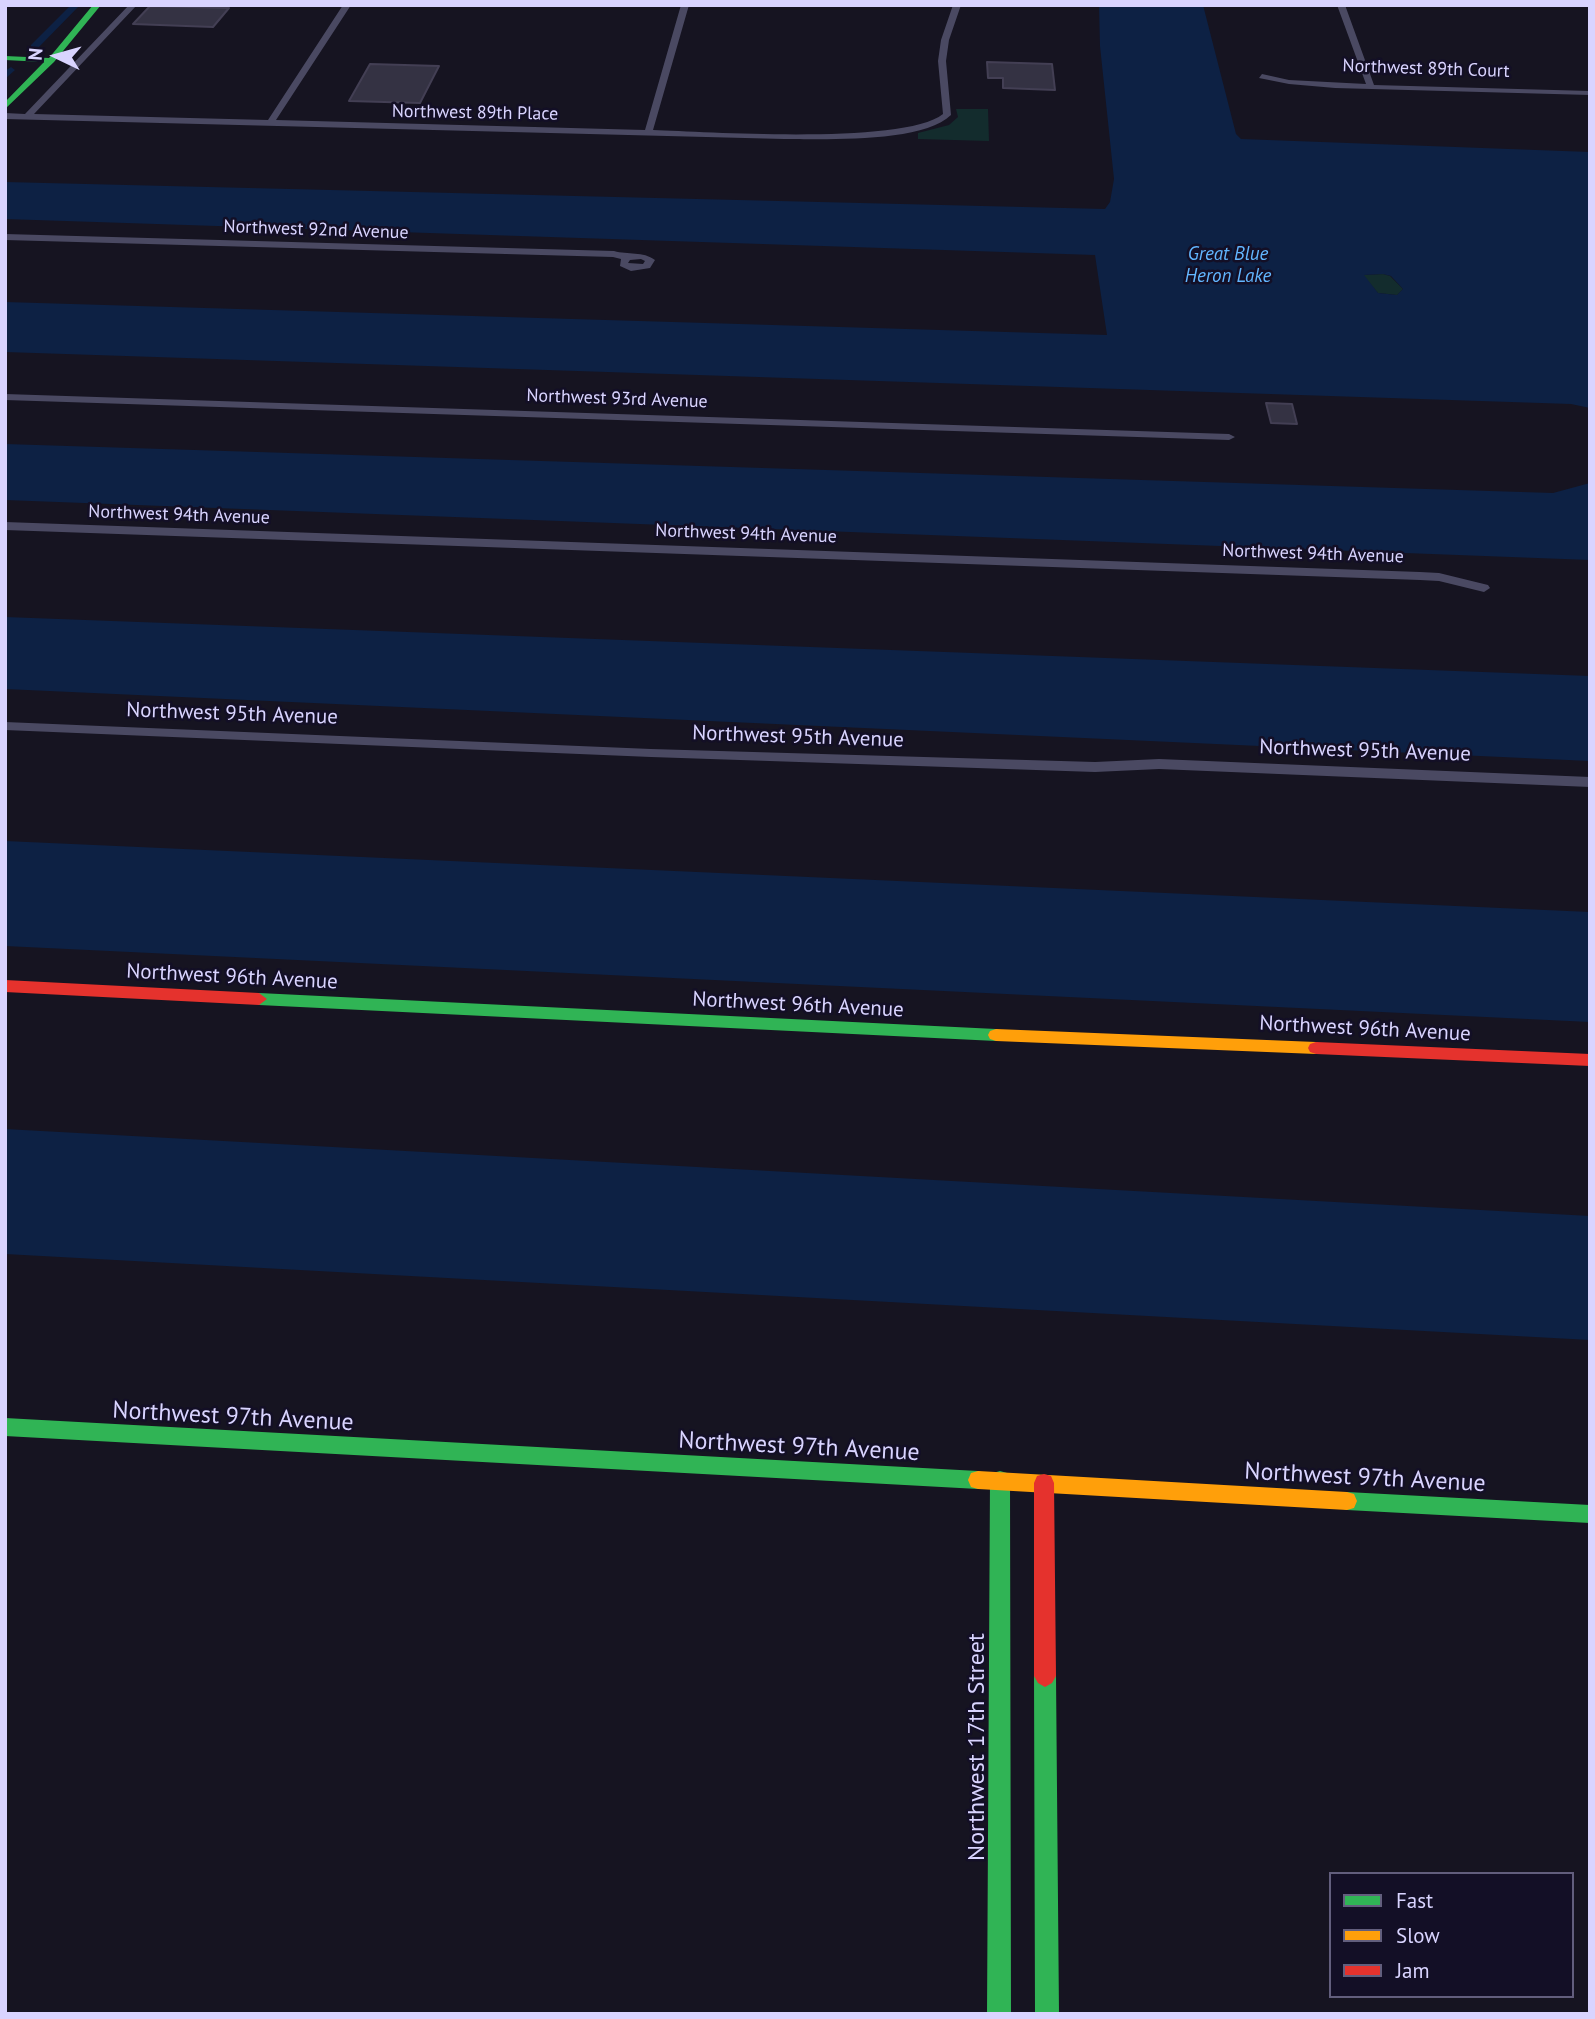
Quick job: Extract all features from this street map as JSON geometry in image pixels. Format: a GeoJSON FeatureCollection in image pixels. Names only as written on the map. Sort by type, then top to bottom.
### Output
{"type":"FeatureCollection","features":[{"type":"Feature","properties":{"kind":"street"},"geometry":{"type":"LineString","coordinates":[[5,107],[51,60],[97,5]]}},
{"type":"Feature","properties":{"kind":"street"},"geometry":{"type":"LineString","coordinates":[[5,58],[51,60],[67,49],[112,5]]}},
{"type":"Feature","properties":{"kind":"street"},"geometry":{"type":"LineString","coordinates":[[27,117],[133,5]]}},
{"type":"Feature","properties":{"kind":"street"},"geometry":{"type":"LineString","coordinates":[[270,123],[347,5]]}},
{"type":"Feature","properties":{"kind":"street"},"geometry":{"type":"LineString","coordinates":[[649,132],[685,5]]}},
{"type":"Feature","properties":{"kind":"street","name":"Northwest 89th Place"},"geometry":{"type":"LineString","coordinates":[[5,116],[838,135],[912,129],[943,121],[947,111],[942,79],[943,53],[957,5]]}},
{"type":"Feature","properties":{"kind":"street"},"geometry":{"type":"LineString","coordinates":[[1341,5],[1371,87]]}},
{"type":"Feature","properties":{"kind":"street","name":"Northwest 89th Court"},"geometry":{"type":"LineString","coordinates":[[1262,76],[1289,82],[1371,87],[1590,93]]}},
{"type":"Feature","properties":{"kind":"street","name":"Northwest 92nd Avenue"},"geometry":{"type":"LineString","coordinates":[[5,237],[614,254],[626,258]]}},
{"type":"Feature","properties":{"kind":"street","name":"Northwest 93rd Avenue"},"geometry":{"type":"LineString","coordinates":[[5,397],[1228,437]]}},
{"type":"Feature","properties":{"kind":"street","name":"Northwest 94th Avenue"},"geometry":{"type":"LineString","coordinates":[[5,526],[1420,576],[1439,577],[1484,588]]}},
{"type":"Feature","properties":{"kind":"street","name":"Northwest 95th Avenue"},"geometry":{"type":"LineString","coordinates":[[5,726],[675,754],[1094,767],[1159,764],[1590,782]]}},
{"type":"Feature","properties":{"kind":"street","name":"Northwest 96th Avenue"},"geometry":{"type":"LineString","coordinates":[[5,986],[799,1026],[1590,1060]]}},
{"type":"Feature","properties":{"kind":"street","name":"Northwest 97th Avenue"},"geometry":{"type":"LineString","coordinates":[[5,1427],[1590,1514]]}},
{"type":"Feature","properties":{"kind":"street","name":"Northwest 17th Street"},"geometry":{"type":"LineString","coordinates":[[999,2014],[1000,1480]]}},
{"type":"Feature","properties":{"kind":"street"},"geometry":{"type":"LineString","coordinates":[[1044,1483],[1047,2014]]}},
{"type":"Feature","properties":{"kind":"green space"},"geometry":{"type":"Polygon","coordinates":[[[956,109],[988,109],[989,141],[918,139],[918,133],[949,125],[958,117],[956,109]]]}},
{"type":"Feature","properties":{"kind":"green space"},"geometry":{"type":"Polygon","coordinates":[[[1363,275],[1390,276],[1403,289],[1397,295],[1378,293],[1363,275]]]}},
{"type":"Feature","properties":{"kind":"water","name":"Great Blue Heron Lake"},"geometry":{"type":"Polygon","coordinates":[[[1099,5],[1203,5],[1236,134],[1241,139],[1590,152],[1590,408],[1571,404],[5,352],[5,302],[1107,335],[1095,255],[5,219],[5,182],[1105,209],[1110,202],[1114,179],[1100,46],[1099,5]],[[1364,275],[1378,293],[1397,295],[1403,289],[1391,276],[1364,275]]]}},
{"type":"Feature","properties":{"kind":"water"},"geometry":{"type":"Polygon","coordinates":[[[5,444],[1553,493],[1590,483],[1590,560],[5,500],[5,444]]]}},
{"type":"Feature","properties":{"kind":"water"},"geometry":{"type":"Polygon","coordinates":[[[5,617],[1590,676],[1590,761],[5,689],[5,617]]]}},
{"type":"Feature","properties":{"kind":"water"},"geometry":{"type":"Polygon","coordinates":[[[5,841],[1590,912],[1590,1022],[5,946],[5,841]]]}},
{"type":"Feature","properties":{"kind":"water"},"geometry":{"type":"Polygon","coordinates":[[[5,1129],[1590,1216],[1590,1340],[5,1254],[5,1129]]]}},
{"type":"Feature","properties":{"kind":"building"},"geometry":{"type":"Polygon","coordinates":[[[150,6],[229,8],[213,27],[133,24],[150,6]]]}},
{"type":"Feature","properties":{"kind":"building"},"geometry":{"type":"Polygon","coordinates":[[[987,62],[1052,64],[1055,90],[1003,88],[1003,78],[988,78],[987,62]]]}},
{"type":"Feature","properties":{"kind":"building"},"geometry":{"type":"Polygon","coordinates":[[[370,64],[439,66],[420,103],[349,101],[370,64]]]}},
{"type":"Feature","properties":{"kind":"building"},"geometry":{"type":"Polygon","coordinates":[[[1266,403],[1292,404],[1297,424],[1271,423],[1266,403]]]}},
{"type":"Feature","properties":{"kind":"waterway"},"geometry":{"type":"LineString","coordinates":[[34,47],[76,5]]}},
{"type":"Feature","properties":{"kind":"waterway"},"geometry":{"type":"LineString","coordinates":[[5,76],[11,70]]}},
{"type":"Feature","properties":{"kind":"traffic: fast"},"geometry":{"type":"LineString","coordinates":[[5,107],[51,60],[97,5]]}},
{"type":"Feature","properties":{"kind":"traffic: fast"},"geometry":{"type":"LineString","coordinates":[[5,58],[51,60]]}},
{"type":"Feature","properties":{"kind":"traffic: fast"},"geometry":{"type":"LineString","coordinates":[[259,999],[996,1035]]}},
{"type":"Feature","properties":{"kind":"traffic: fast"},"geometry":{"type":"LineString","coordinates":[[5,1427],[978,1480]]}},
{"type":"Feature","properties":{"kind":"traffic: fast"},"geometry":{"type":"LineString","coordinates":[[999,2014],[1000,1480]]}},
{"type":"Feature","properties":{"kind":"traffic: fast"},"geometry":{"type":"LineString","coordinates":[[1347,1501],[1590,1514]]}},
{"type":"Feature","properties":{"kind":"traffic: fast"},"geometry":{"type":"LineString","coordinates":[[1045,1676],[1047,2014]]}},
{"type":"Feature","properties":{"kind":"traffic: slow"},"geometry":{"type":"LineString","coordinates":[[996,1035],[1316,1048]]}},
{"type":"Feature","properties":{"kind":"traffic: slow"},"geometry":{"type":"LineString","coordinates":[[978,1480],[1347,1501]]}},
{"type":"Feature","properties":{"kind":"traffic: jam"},"geometry":{"type":"LineString","coordinates":[[5,986],[259,999]]}},
{"type":"Feature","properties":{"kind":"traffic: jam"},"geometry":{"type":"LineString","coordinates":[[1316,1048],[1590,1060]]}},
{"type":"Feature","properties":{"kind":"traffic: jam"},"geometry":{"type":"LineString","coordinates":[[1044,1483],[1045,1676]]}}]}
